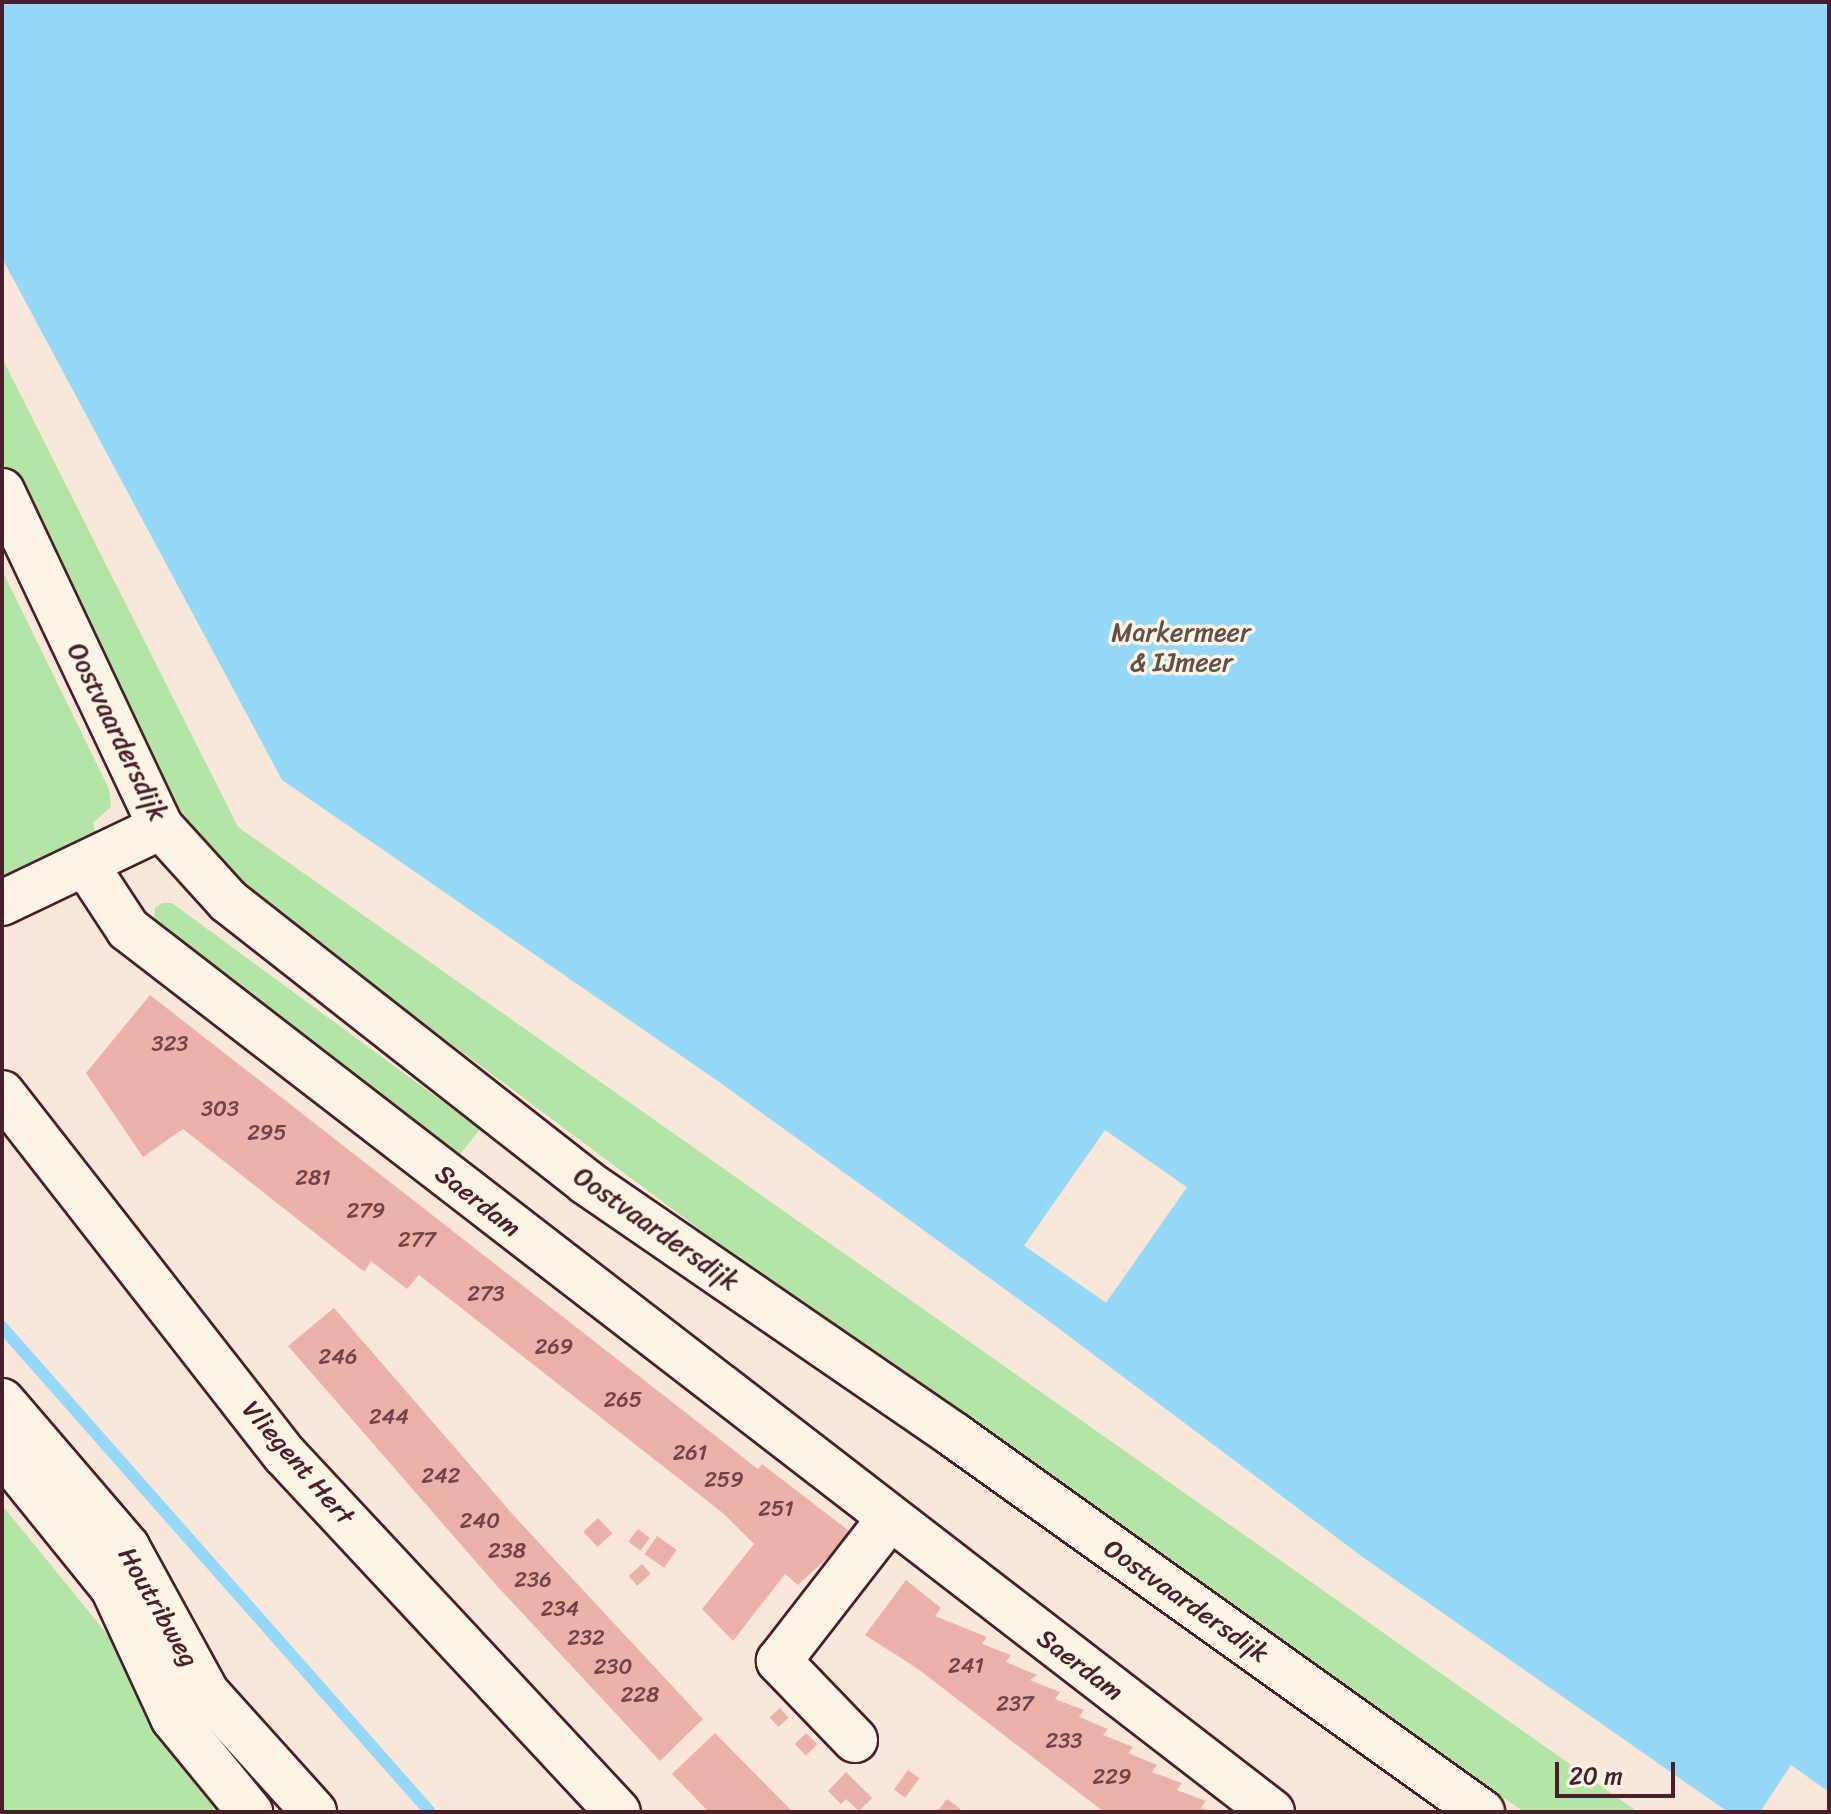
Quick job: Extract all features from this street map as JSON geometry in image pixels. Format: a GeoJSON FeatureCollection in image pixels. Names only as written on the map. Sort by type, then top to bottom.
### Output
{"type":"FeatureCollection","features":[{"type":"Feature","properties":{"kind":"street","name":"Oostvaardersdijk"},"geometry":{"type":"LineString","coordinates":[[2,491],[161,827],[228,901],[586,1182],[954,1435],[1482,1812]]}},
{"type":"Feature","properties":{"kind":"street"},"geometry":{"type":"LineString","coordinates":[[2,903],[161,827]]}},
{"type":"Feature","properties":{"kind":"street","name":"Saerdam"},"geometry":{"type":"LineString","coordinates":[[86,865],[128,929],[1272,1812]]}},
{"type":"Feature","properties":{"kind":"street","name":"Vliegent Hert"},"geometry":{"type":"LineString","coordinates":[[2,1093],[285,1455],[618,1812]]}},
{"type":"Feature","properties":{"kind":"street","name":"Houtribweg"},"geometry":{"type":"LineString","coordinates":[[2,1401],[127,1547],[207,1693],[314,1812]]}},
{"type":"Feature","properties":{"kind":"street","name":"Houtribweg"},"geometry":{"type":"LineString","coordinates":[[2,1451],[113,1588],[173,1718],[250,1812]]}},
{"type":"Feature","properties":{"kind":"street"},"geometry":{"type":"LineString","coordinates":[[855,1740],[779,1661],[889,1519]]}},
{"type":"Feature","properties":{"kind":"green space"},"geometry":{"type":"Polygon","coordinates":[[[2,358],[238,827],[1638,1812],[1524,1812],[794,1300],[283,918],[222,861],[174,803],[129,708],[24,526],[2,467],[2,358]]]}},
{"type":"Feature","properties":{"kind":"green space"},"geometry":{"type":"Polygon","coordinates":[[[2,570],[109,789],[111,807],[93,823],[98,841],[2,887],[2,570]]]}},
{"type":"Feature","properties":{"kind":"green space"},"geometry":{"type":"Polygon","coordinates":[[[162,903],[172,903],[480,1129],[450,1167],[154,922],[155,908],[162,903]]]}},
{"type":"Feature","properties":{"kind":"green space"},"geometry":{"type":"Polygon","coordinates":[[[2,1505],[252,1812],[2,1812],[2,1505]]]}},
{"type":"Feature","properties":{"kind":"water","name":"Markermeer & IJmeer"},"geometry":{"type":"Polygon","coordinates":[[[2,2],[1829,2],[1829,1812],[1728,1812],[1364,1558],[1046,1319],[722,1084],[282,780],[2,258],[2,2]]]}},
{"type":"Feature","properties":{"kind":"pier"},"geometry":{"type":"Polygon","coordinates":[[[1105,1130],[1187,1187],[1106,1303],[1024,1246],[1105,1130]]]}},
{"type":"Feature","properties":{"kind":"pier"},"geometry":{"type":"Polygon","coordinates":[[[1791,1765],[1829,1792],[1829,1812],[1760,1812],[1791,1765]]]}},
{"type":"Feature","properties":{"kind":"building"},"geometry":{"type":"Polygon","coordinates":[[[150,995],[758,1469],[762,1464],[853,1534],[798,1585],[785,1574],[733,1641],[702,1609],[754,1544],[724,1514],[419,1275],[407,1289],[371,1261],[365,1271],[362,1270],[183,1129],[143,1157],[86,1073],[150,995]]]}},
{"type":"Feature","properties":{"kind":"building"},"geometry":{"type":"Polygon","coordinates":[[[334,1308],[515,1517],[703,1719],[660,1761],[497,1586],[288,1346],[334,1308]]]}},
{"type":"Feature","properties":{"kind":"building"},"geometry":{"type":"Polygon","coordinates":[[[598,1518],[612,1533],[598,1547],[583,1532],[598,1518]]]}},
{"type":"Feature","properties":{"kind":"building"},"geometry":{"type":"Polygon","coordinates":[[[638,1529],[650,1538],[640,1551],[628,1542],[638,1529]]]}},
{"type":"Feature","properties":{"kind":"building"},"geometry":{"type":"Polygon","coordinates":[[[657,1536],[677,1550],[664,1568],[644,1554],[657,1536]]]}},
{"type":"Feature","properties":{"kind":"building"},"geometry":{"type":"Polygon","coordinates":[[[642,1564],[651,1574],[637,1586],[629,1576],[642,1564]]]}},
{"type":"Feature","properties":{"kind":"building"},"geometry":{"type":"Polygon","coordinates":[[[906,1580],[941,1608],[935,1616],[987,1637],[982,1644],[1011,1655],[1006,1662],[1037,1675],[1030,1680],[1060,1692],[1055,1699],[1084,1710],[1079,1717],[1108,1729],[1103,1735],[1133,1747],[1128,1753],[1157,1765],[1152,1772],[1182,1783],[1177,1790],[1206,1801],[1201,1808],[1212,1812],[1104,1812],[918,1669],[865,1635],[906,1580]]]}},
{"type":"Feature","properties":{"kind":"building"},"geometry":{"type":"Polygon","coordinates":[[[780,1708],[789,1718],[778,1727],[770,1717],[780,1708]]]}},
{"type":"Feature","properties":{"kind":"building"},"geometry":{"type":"Polygon","coordinates":[[[715,1733],[793,1812],[709,1812],[701,1804],[672,1774],[715,1733]]]}},
{"type":"Feature","properties":{"kind":"building"},"geometry":{"type":"Polygon","coordinates":[[[806,1733],[817,1744],[806,1756],[795,1744],[806,1733]]]}},
{"type":"Feature","properties":{"kind":"building"},"geometry":{"type":"Polygon","coordinates":[[[908,1770],[919,1778],[905,1798],[894,1789],[908,1770]]]}},
{"type":"Feature","properties":{"kind":"building"},"geometry":{"type":"Polygon","coordinates":[[[846,1772],[872,1798],[859,1811],[846,1799],[841,1804],[828,1791],[846,1772]]]}},
{"type":"Feature","properties":{"kind":"building"},"geometry":{"type":"Polygon","coordinates":[[[947,1799],[958,1807],[963,1812],[937,1812],[947,1799]]]}},
{"type":"Feature","properties":{"kind":"waterway"},"geometry":{"type":"LineString","coordinates":[[2,1327],[430,1812]]}}]}
